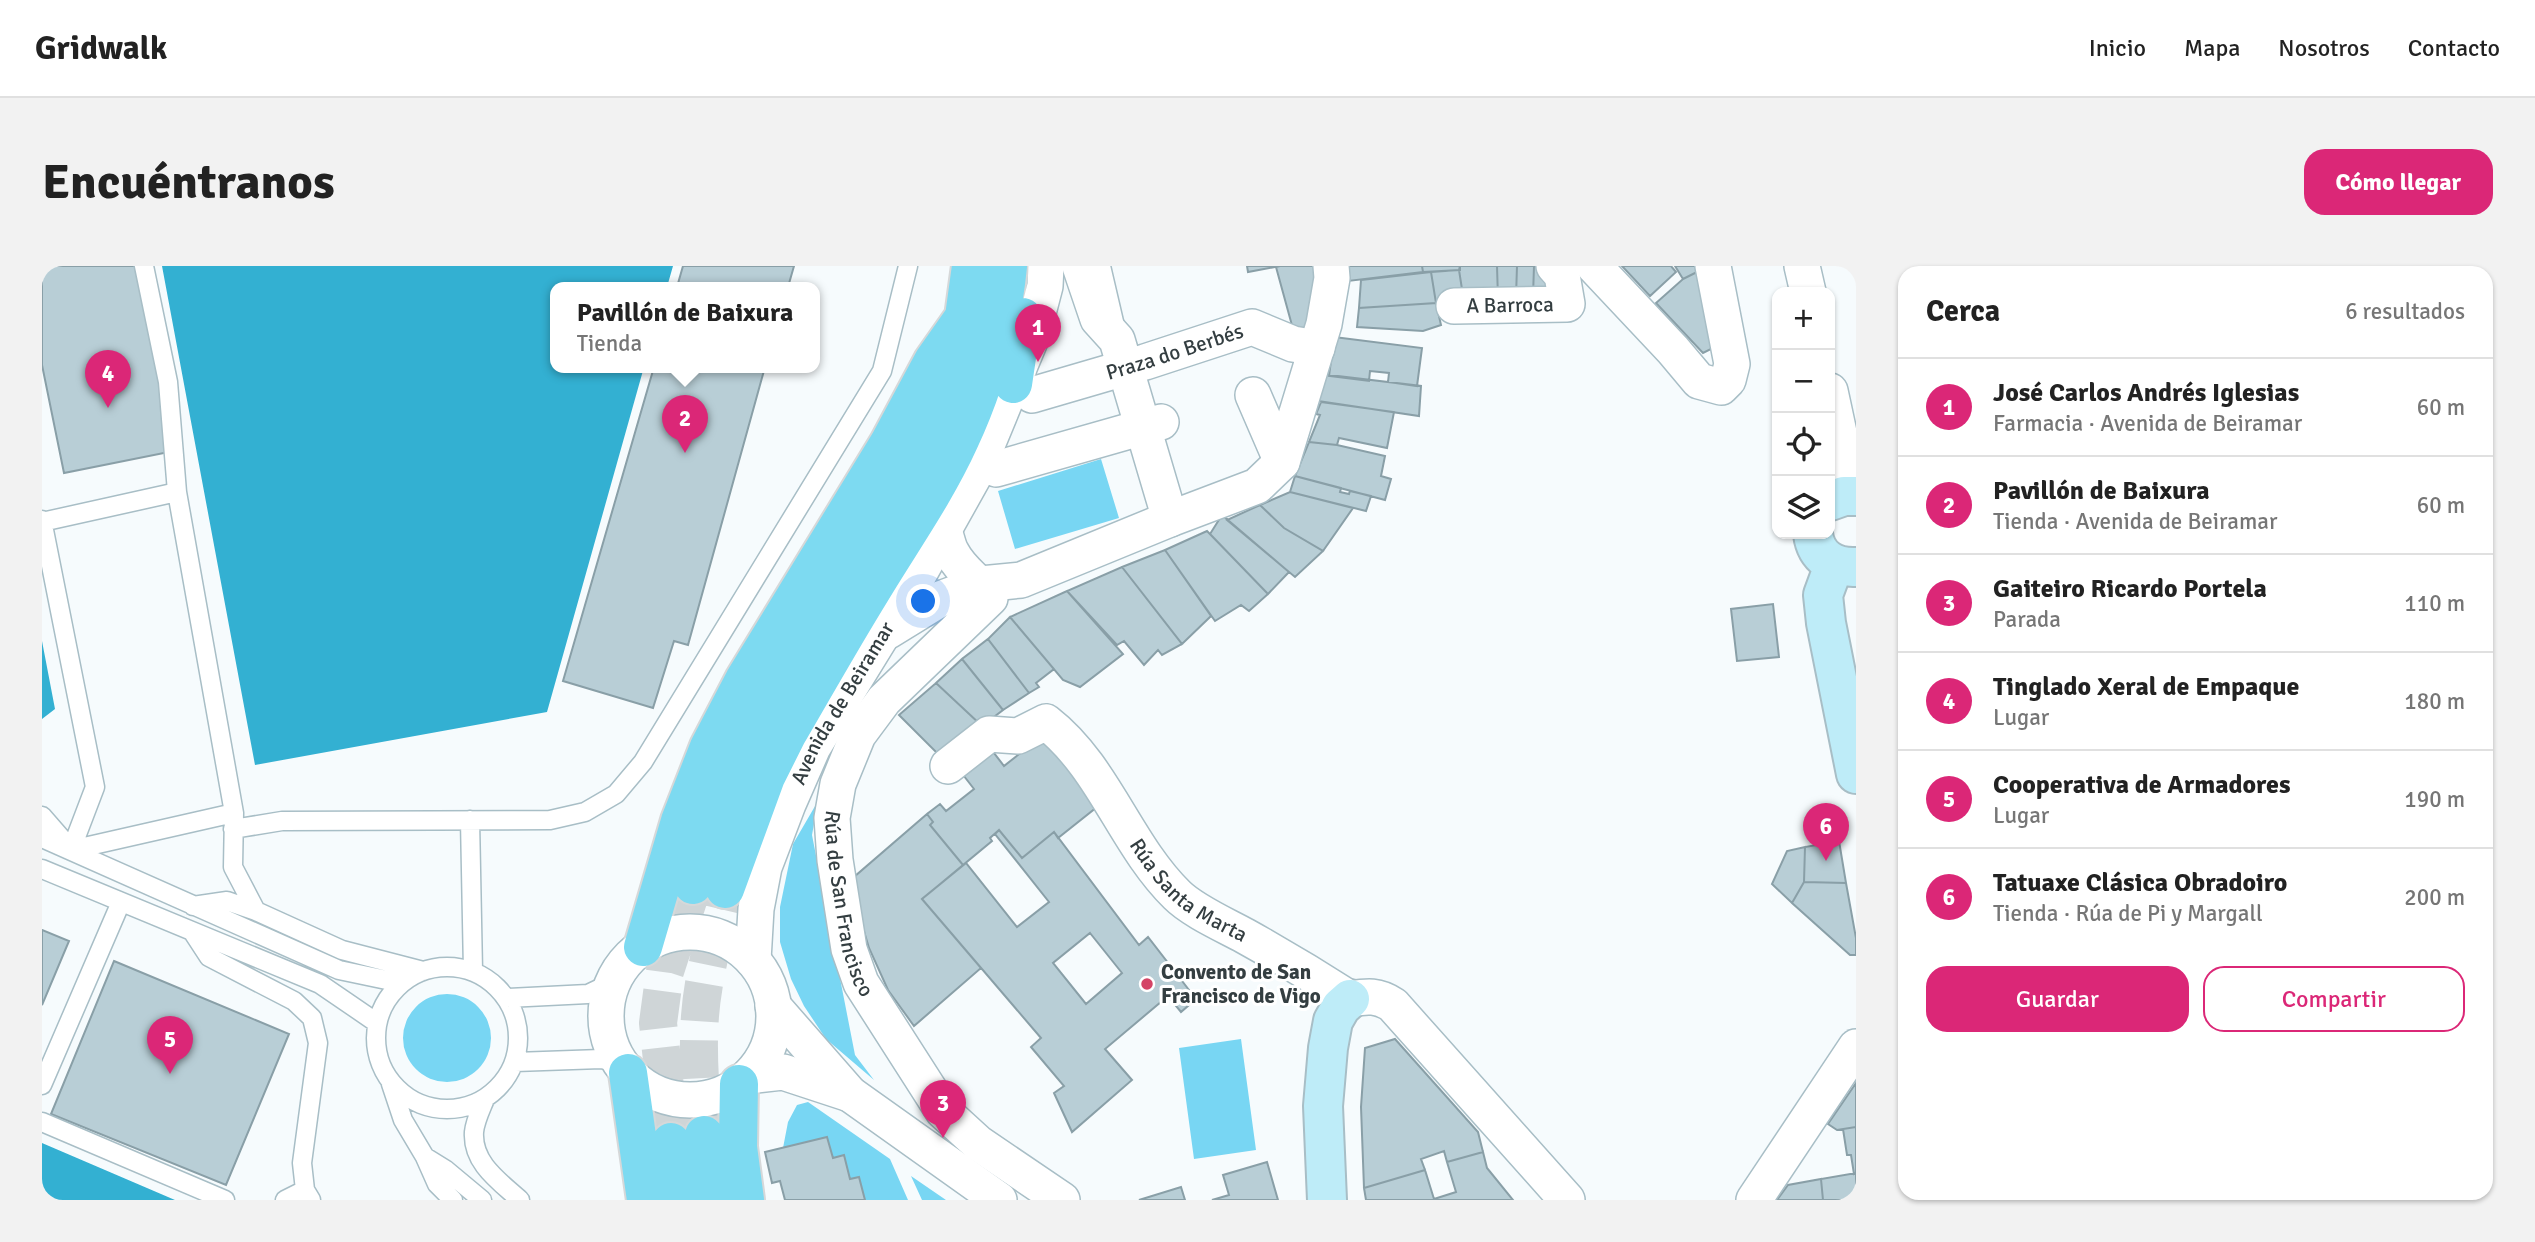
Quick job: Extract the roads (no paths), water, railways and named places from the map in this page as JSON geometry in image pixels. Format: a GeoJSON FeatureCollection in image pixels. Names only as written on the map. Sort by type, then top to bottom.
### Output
{"type":"FeatureCollection","features":[{"type":"Feature","properties":{"kind":"main road"},"geometry":{"type":"LineString","coordinates":[[995,268],[1018,287],[1024,302],[1023,390]]}},
{"type":"Feature","properties":{"kind":"main road","name":"Avenida de Beiramar"},"geometry":{"type":"LineString","coordinates":[[995,268],[991,354],[979,394],[959,442],[787,735],[709,887],[727,787],[767,702],[918,450],[945,389],[964,317],[995,268]]}},
{"type":"Feature","properties":{"kind":"main road"},"geometry":{"type":"LineString","coordinates":[[643,947],[680,821],[709,747],[744,680],[889,443],[933,361],[964,317]]}},
{"type":"Feature","properties":{"kind":"main road"},"geometry":{"type":"LineString","coordinates":[[624,1068],[646,1200]]}},
{"type":"Feature","properties":{"kind":"main road"},"geometry":{"type":"LineString","coordinates":[[744,1080],[738,1147],[745,1200]]}},
{"type":"Feature","properties":{"kind":"main road"},"geometry":{"type":"LineString","coordinates":[[681,1200],[687,1139],[712,1200]]}},
{"type":"Feature","properties":{"kind":"street","name":"Avenida de Beiramar"},"geometry":{"type":"LineString","coordinates":[[753,960],[756,909],[764,867],[788,804],[813,747],[944,531],[1023,390],[1032,336],[1045,286],[1046,266]]}},
{"type":"Feature","properties":{"kind":"street"},"geometry":{"type":"LineString","coordinates":[[1080,266],[1098,319],[1122,354],[1153,425],[1170,519]]}},
{"type":"Feature","properties":{"kind":"street"},"geometry":{"type":"LineString","coordinates":[[882,635],[940,599],[981,584],[1021,580],[1258,486],[1282,462],[1324,324],[1332,278],[1331,266]]}},
{"type":"Feature","properties":{"kind":"street","name":"A Barroca"},"geometry":{"type":"LineString","coordinates":[[1454,306],[1567,304],[1562,275],[1554,266]]}},
{"type":"Feature","properties":{"kind":"street"},"geometry":{"type":"LineString","coordinates":[[1594,266],[1699,381],[1721,387],[1728,380],[1732,364],[1713,266]]}},
{"type":"Feature","properties":{"kind":"street"},"geometry":{"type":"LineString","coordinates":[[1802,266],[1807,287]]}},
{"type":"Feature","properties":{"kind":"street","name":"Praza do Berbés"},"geometry":{"type":"LineString","coordinates":[[1023,390],[1122,354],[1252,327],[1293,344],[1317,348]]}},
{"type":"Feature","properties":{"kind":"street"},"geometry":{"type":"LineString","coordinates":[[1253,395],[1282,462]]}},
{"type":"Feature","properties":{"kind":"street"},"geometry":{"type":"LineString","coordinates":[[1835,413],[1844,456],[1843,498]]}},
{"type":"Feature","properties":{"kind":"street"},"geometry":{"type":"LineString","coordinates":[[996,470],[1153,425]]}},
{"type":"Feature","properties":{"kind":"street"},"geometry":{"type":"LineString","coordinates":[[944,531],[952,553],[966,572],[981,584]]}},
{"type":"Feature","properties":{"kind":"street"},"geometry":{"type":"LineString","coordinates":[[1814,539],[1817,549],[1824,558],[1845,566],[1823,595],[1826,623],[1856,774]]}},
{"type":"Feature","properties":{"kind":"street","name":"Rúa de San Francisco"},"geometry":{"type":"LineString","coordinates":[[981,584],[990,598],[884,700],[858,734],[838,784],[832,818],[835,860],[849,949],[861,983],[943,1111],[978,1143],[1062,1200]]}},
{"type":"Feature","properties":{"kind":"street","name":"Rúa Santa Marta"},"geometry":{"type":"LineString","coordinates":[[948,765],[989,734],[1018,736],[1046,722],[1060,732],[1081,758],[1112,802],[1147,862],[1179,898],[1297,964],[1350,999]]}},
{"type":"Feature","properties":{"kind":"street"},"geometry":{"type":"LineString","coordinates":[[688,932],[712,935],[735,945],[753,960],[770,989],[774,1025],[761,1061],[744,1080],[717,1096],[681,1099],[647,1088],[624,1068],[608,1037],[606,1009],[613,982],[625,962],[643,947],[664,936],[688,932]]}},
{"type":"Feature","properties":{"kind":"street"},"geometry":{"type":"LineString","coordinates":[[1327,1200],[1323,1106],[1333,1021],[1341,1007],[1350,999],[1367,996],[1381,997],[1393,1005],[1567,1200]]}},
{"type":"Feature","properties":{"kind":"street"},"geometry":{"type":"LineString","coordinates":[[773,1006],[850,1094],[999,1200]]}},
{"type":"Feature","properties":{"kind":"street"},"geometry":{"type":"LineString","coordinates":[[1754,1200],[1856,1047]]}},
{"type":"Feature","properties":{"kind":"street"},"geometry":{"type":"LineString","coordinates":[[744,1080],[783,1072],[850,1094]]}},
{"type":"Feature","properties":{"kind":"lane"},"geometry":{"type":"LineString","coordinates":[[144,266],[167,382],[177,492],[233,821],[233,867],[256,911]]}},
{"type":"Feature","properties":{"kind":"lane"},"geometry":{"type":"LineString","coordinates":[[71,850],[233,821],[550,820],[585,812],[616,794],[643,762],[882,371],[908,266]]}},
{"type":"Feature","properties":{"kind":"lane"},"geometry":{"type":"LineString","coordinates":[[1101,266],[1122,354]]}},
{"type":"Feature","properties":{"kind":"lane"},"geometry":{"type":"LineString","coordinates":[[71,850],[95,787],[42,521],[177,492]]}},
{"type":"Feature","properties":{"kind":"lane"},"geometry":{"type":"LineString","coordinates":[[42,816],[71,850]]}},
{"type":"Feature","properties":{"kind":"lane"},"geometry":{"type":"LineString","coordinates":[[470,820],[473,971]]}},
{"type":"Feature","properties":{"kind":"lane"},"geometry":{"type":"LineString","coordinates":[[42,838],[339,970],[401,982]]}},
{"type":"Feature","properties":{"kind":"lane"},"geometry":{"type":"LineString","coordinates":[[42,869],[320,984],[377,1023]]}},
{"type":"Feature","properties":{"kind":"lane"},"geometry":{"type":"LineString","coordinates":[[193,906],[227,901],[256,911],[342,950],[423,971]]}},
{"type":"Feature","properties":{"kind":"lane"},"geometry":{"type":"LineString","coordinates":[[42,1085],[121,902]]}},
{"type":"Feature","properties":{"kind":"lane"},"geometry":{"type":"LineString","coordinates":[[192,931],[209,957],[294,1001],[312,1018],[318,1043],[302,1163],[308,1195],[285,1200]]}},
{"type":"Feature","properties":{"kind":"lane"},"geometry":{"type":"LineString","coordinates":[[391,1084],[407,1098],[425,1107],[445,1110],[466,1107],[485,1099],[503,1083],[515,1062],[519,1040],[516,1018],[507,998],[492,982],[473,971],[448,966],[423,971],[401,982],[385,1001],[377,1023],[375,1045],[380,1065],[391,1084],[403,1120],[438,1184],[453,1200]]}},
{"type":"Feature","properties":{"kind":"lane"},"geometry":{"type":"LineString","coordinates":[[507,998],[588,994],[613,982]]}},
{"type":"Feature","properties":{"kind":"lane"},"geometry":{"type":"LineString","coordinates":[[515,1062],[601,1059],[624,1068]]}},
{"type":"Feature","properties":{"kind":"lane"},"geometry":{"type":"LineString","coordinates":[[485,1099],[474,1130],[475,1145],[482,1165],[520,1200]]}},
{"type":"Feature","properties":{"kind":"lane"},"geometry":{"type":"LineString","coordinates":[[42,1122],[225,1200]]}},
{"type":"Feature","properties":{"kind":"lane"},"geometry":{"type":"LineString","coordinates":[[425,1157],[446,1170],[482,1200]]}},
{"type":"Feature","properties":{"kind":"tunnel"},"geometry":{"type":"LineString","coordinates":[[671,1142],[658,1023],[665,971],[693,885]]}},
{"type":"Feature","properties":{"kind":"tunnel"},"geometry":{"type":"LineString","coordinates":[[704,1135],[699,1061],[700,1016],[707,968],[725,889]]}},
{"type":"Feature","properties":{"kind":"place","name":"José Carlos Andrés Iglesias"},"geometry":{"type":"Point","coordinates":[1038,362]}},
{"type":"Feature","properties":{"kind":"place","name":"Tinglado Xeral de Empaque"},"geometry":{"type":"Point","coordinates":[108,408]}},
{"type":"Feature","properties":{"kind":"place","name":"Pavillón de Baixura"},"geometry":{"type":"Point","coordinates":[685,453]}},
{"type":"Feature","properties":{"kind":"place","name":"Tatuaxe Clásica Obradoiro"},"geometry":{"type":"Point","coordinates":[1826,861]}},
{"type":"Feature","properties":{"kind":"place","name":"Convento de San Francisco de Vigo"},"geometry":{"type":"Point","coordinates":[1147,984]}},
{"type":"Feature","properties":{"kind":"place","name":"Cooperativa de Armadores"},"geometry":{"type":"Point","coordinates":[170,1074]}},
{"type":"Feature","properties":{"kind":"place","name":"Gaiteiro Ricardo Portela"},"geometry":{"type":"Point","coordinates":[943,1138]}}]}
